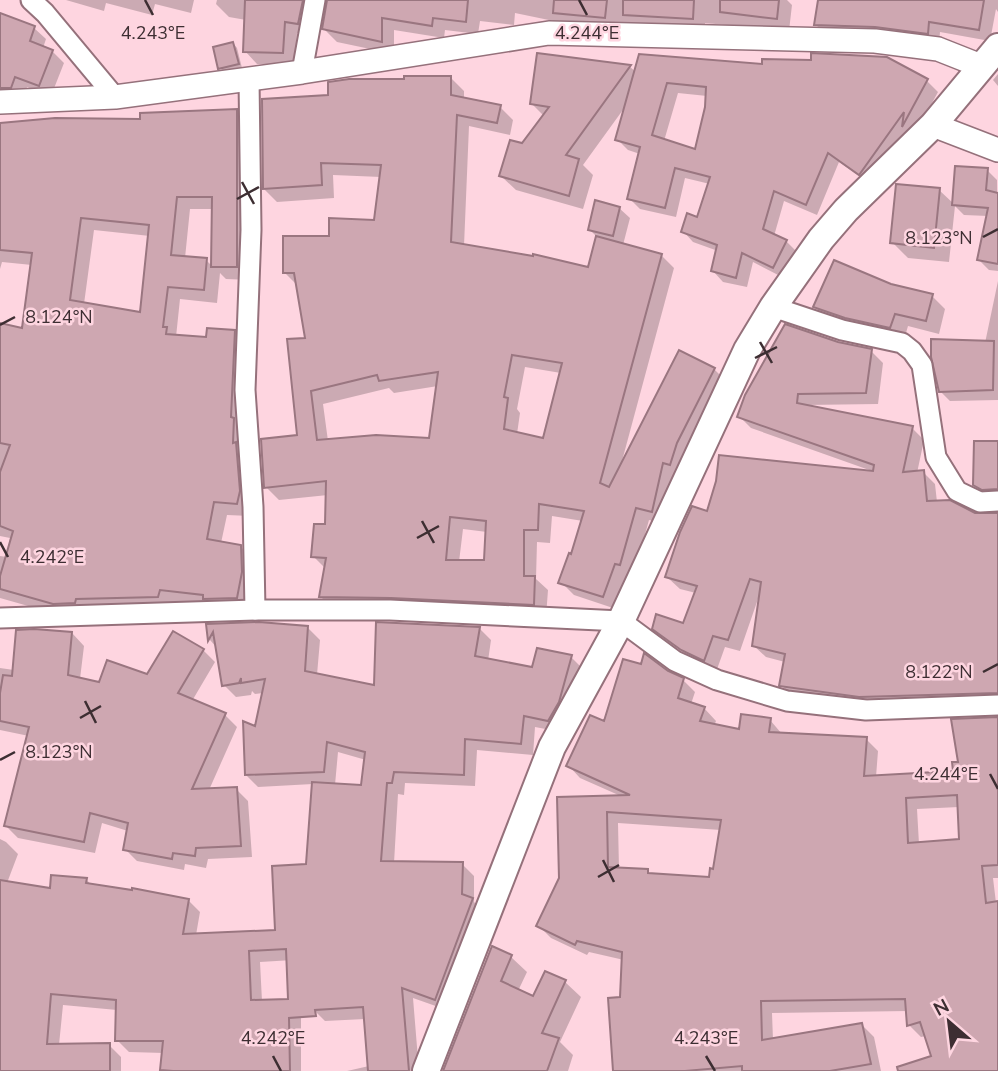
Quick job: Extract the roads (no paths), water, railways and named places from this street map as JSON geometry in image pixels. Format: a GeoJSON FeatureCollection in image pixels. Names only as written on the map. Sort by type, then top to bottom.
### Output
{"type":"FeatureCollection","features":[{"type":"Feature","properties":{"kind":"main road"},"geometry":{"type":"LineString","coordinates":[[426,1071],[552,747],[621,621],[747,351],[773,307],[821,239],[846,210],[933,125],[990,56]]}},
{"type":"Feature","properties":{"kind":"street"},"geometry":{"type":"LineString","coordinates":[[31,0],[115,97]]}},
{"type":"Feature","properties":{"kind":"street"},"geometry":{"type":"LineString","coordinates":[[302,72],[315,0]]}},
{"type":"Feature","properties":{"kind":"street"},"geometry":{"type":"LineString","coordinates":[[0,102],[115,97],[302,72],[549,33],[875,41],[990,56]]}},
{"type":"Feature","properties":{"kind":"street"},"geometry":{"type":"LineString","coordinates":[[249,79],[251,230],[245,390],[253,507],[254,610]]}},
{"type":"Feature","properties":{"kind":"street"},"geometry":{"type":"LineString","coordinates":[[933,125],[998,150]]}},
{"type":"Feature","properties":{"kind":"street"},"geometry":{"type":"LineString","coordinates":[[773,307],[842,330],[902,343],[912,351],[922,365],[936,457],[957,491],[980,502],[998,501]]}},
{"type":"Feature","properties":{"kind":"street"},"geometry":{"type":"LineString","coordinates":[[0,618],[254,610],[390,610],[621,621],[675,661],[718,680],[787,701],[866,710],[998,705]]}}]}
